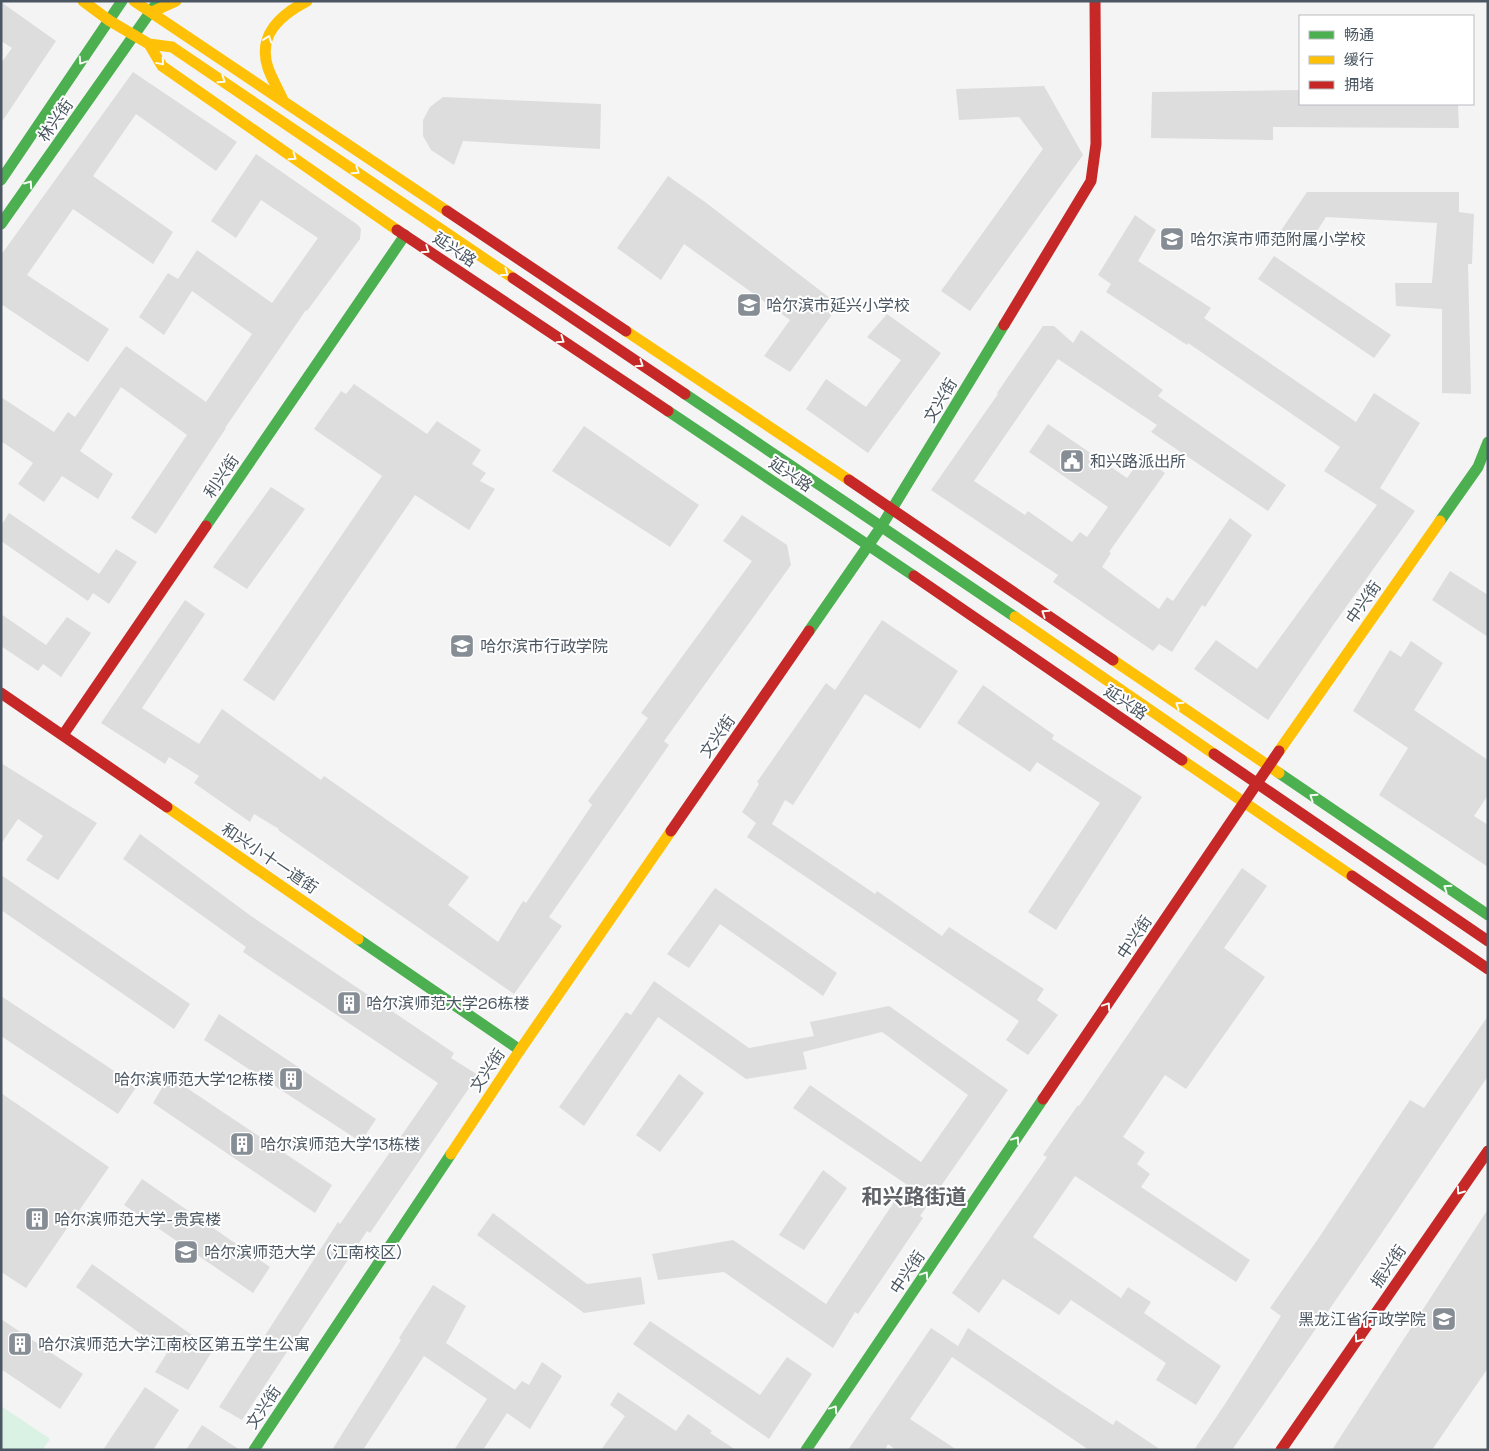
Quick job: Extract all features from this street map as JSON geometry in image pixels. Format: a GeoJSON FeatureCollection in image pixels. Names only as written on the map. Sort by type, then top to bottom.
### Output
{"type":"FeatureCollection","features":[{"type":"Feature","properties":{"kind":"main road","name":"延兴路"},"geometry":{"type":"LineString","coordinates":[[83,1],[149,44],[162,66],[405,235],[869,546],[1488,970]]}},
{"type":"Feature","properties":{"kind":"main road","name":"林兴街"},"geometry":{"type":"LineString","coordinates":[[1,180],[122,1]]}},
{"type":"Feature","properties":{"kind":"main road","name":"延兴路"},"geometry":{"type":"LineString","coordinates":[[134,1],[893,510],[1488,915]]}},
{"type":"Feature","properties":{"kind":"main road","name":"林兴街"},"geometry":{"type":"LineString","coordinates":[[1,224],[158,1]]}},
{"type":"Feature","properties":{"kind":"main road"},"geometry":{"type":"LineString","coordinates":[[152,12],[176,1]]}},
{"type":"Feature","properties":{"kind":"main road"},"geometry":{"type":"LineString","coordinates":[[283,100],[267,64],[264,52],[266,39],[283,15],[307,1]]}},
{"type":"Feature","properties":{"kind":"main road","name":"文兴街"},"geometry":{"type":"LineString","coordinates":[[254,1450],[520,1050],[893,510],[1091,181],[1096,144],[1095,1]]}},
{"type":"Feature","properties":{"kind":"main road"},"geometry":{"type":"LineString","coordinates":[[149,44],[172,46],[1488,942]]}},
{"type":"Feature","properties":{"kind":"main road","name":"利兴街"},"geometry":{"type":"LineString","coordinates":[[63,736],[405,235]]}},
{"type":"Feature","properties":{"kind":"main road","name":"中兴街"},"geometry":{"type":"LineString","coordinates":[[806,1450],[1268,766],[1478,467],[1488,442]]}},
{"type":"Feature","properties":{"kind":"main road","name":"和兴小十一道街"},"geometry":{"type":"LineString","coordinates":[[1,693],[520,1050]]}},
{"type":"Feature","properties":{"kind":"main road","name":"振兴街"},"geometry":{"type":"LineString","coordinates":[[1281,1450],[1488,1151]]}},
{"type":"Feature","properties":{"kind":"green space"},"geometry":{"type":"Polygon","coordinates":[[[1,1406],[50,1439],[42,1450],[1,1450],[1,1406]]]}},
{"type":"Feature","properties":{"kind":"building"},"geometry":{"type":"Polygon","coordinates":[[[1,2],[56,41],[1,123],[1,63],[12,48],[1,41],[1,2]]]}},
{"type":"Feature","properties":{"kind":"building"},"geometry":{"type":"Polygon","coordinates":[[[133,72],[237,142],[216,171],[136,114],[93,176],[173,232],[153,264],[73,209],[27,275],[109,329],[88,362],[1,304],[1,255],[133,72]]]}},
{"type":"Feature","properties":{"kind":"building"},"geometry":{"type":"Polygon","coordinates":[[[1044,86],[1083,155],[970,311],[941,291],[1043,149],[1019,117],[959,120],[956,89],[1044,86]]]}},
{"type":"Feature","properties":{"kind":"building"},"geometry":{"type":"Polygon","coordinates":[[[1299,90],[1299,105],[1458,105],[1459,128],[1273,127],[1273,140],[1151,138],[1152,92],[1299,90]]]}},
{"type":"Feature","properties":{"kind":"building"},"geometry":{"type":"Polygon","coordinates":[[[443,97],[601,104],[600,149],[463,141],[454,165],[431,150],[423,136],[423,120],[430,107],[443,97]]]}},
{"type":"Feature","properties":{"kind":"building"},"geometry":{"type":"Polygon","coordinates":[[[256,154],[358,225],[361,229],[360,239],[306,310],[225,428],[156,534],[131,518],[187,435],[121,387],[80,451],[113,474],[98,499],[62,476],[44,502],[18,484],[33,463],[1,441],[1,397],[54,432],[68,412],[75,417],[126,346],[206,402],[252,334],[192,291],[164,335],[139,317],[168,273],[178,279],[197,250],[272,303],[318,238],[261,200],[236,238],[211,221],[256,154]]]}},
{"type":"Feature","properties":{"kind":"building"},"geometry":{"type":"Polygon","coordinates":[[[668,176],[705,202],[839,305],[790,372],[764,356],[790,320],[684,244],[661,280],[617,248],[668,176]]]}},
{"type":"Feature","properties":{"kind":"building"},"geometry":{"type":"Polygon","coordinates":[[[1307,192],[1459,192],[1459,212],[1474,214],[1472,264],[1468,264],[1471,394],[1442,393],[1442,309],[1396,306],[1395,283],[1432,283],[1437,223],[1326,217],[1308,245],[1280,232],[1307,192]]]}},
{"type":"Feature","properties":{"kind":"building"},"geometry":{"type":"Polygon","coordinates":[[[1135,215],[1156,230],[1138,261],[1211,308],[1204,318],[1356,422],[1374,393],[1420,423],[1380,488],[1415,511],[1268,720],[1194,669],[1216,640],[1257,669],[1377,505],[1324,471],[1340,447],[1188,343],[1187,345],[1106,292],[1111,284],[1098,275],[1135,215]]]}},
{"type":"Feature","properties":{"kind":"building"},"geometry":{"type":"Polygon","coordinates":[[[1274,256],[1391,335],[1374,358],[1258,279],[1274,256]]]}},
{"type":"Feature","properties":{"kind":"building"},"geometry":{"type":"Polygon","coordinates":[[[887,314],[941,353],[868,453],[806,409],[826,379],[866,407],[901,360],[867,337],[887,314]]]}},
{"type":"Feature","properties":{"kind":"building"},"geometry":{"type":"Polygon","coordinates":[[[1043,326],[1054,326],[1073,343],[1081,330],[1163,390],[1158,396],[1286,485],[1268,511],[1151,432],[1157,425],[1058,359],[974,481],[1025,515],[1028,511],[1072,542],[1080,532],[1087,537],[1108,507],[1029,452],[1048,424],[1127,478],[1142,457],[1165,473],[1109,552],[1111,553],[1102,567],[1159,609],[1167,597],[1173,601],[1230,518],[1252,535],[1205,607],[1202,605],[1172,652],[1159,644],[1153,651],[1053,582],[1058,575],[931,490],[1043,326]]]}},
{"type":"Feature","properties":{"kind":"building"},"geometry":{"type":"Polygon","coordinates":[[[354,384],[427,434],[437,421],[481,450],[472,464],[486,473],[480,481],[495,489],[469,530],[415,495],[274,701],[243,680],[382,476],[314,429],[341,391],[346,394],[354,384]]]}},
{"type":"Feature","properties":{"kind":"building"},"geometry":{"type":"Polygon","coordinates":[[[584,426],[699,505],[670,547],[552,471],[584,426]]]}},
{"type":"Feature","properties":{"kind":"building"},"geometry":{"type":"Polygon","coordinates":[[[271,487],[305,509],[247,589],[213,567],[271,487]]]}},
{"type":"Feature","properties":{"kind":"building"},"geometry":{"type":"Polygon","coordinates":[[[9,513],[99,574],[116,549],[137,562],[109,604],[93,593],[88,601],[1,541],[1,526],[9,513]]]}},
{"type":"Feature","properties":{"kind":"building"},"geometry":{"type":"Polygon","coordinates":[[[742,515],[787,545],[791,565],[664,741],[669,745],[549,917],[562,926],[514,994],[279,829],[254,814],[250,822],[194,783],[199,776],[169,757],[165,764],[101,723],[185,600],[205,614],[142,708],[199,744],[222,709],[321,780],[324,776],[469,877],[448,905],[498,942],[523,901],[526,903],[592,805],[588,801],[648,718],[641,713],[752,561],[723,541],[742,515]]]}},
{"type":"Feature","properties":{"kind":"building"},"geometry":{"type":"Polygon","coordinates":[[[1450,571],[1488,595],[1488,637],[1432,600],[1450,571]]]}},
{"type":"Feature","properties":{"kind":"building"},"geometry":{"type":"Polygon","coordinates":[[[1,614],[46,645],[67,617],[91,633],[61,677],[43,664],[38,671],[1,646],[1,614]]]}},
{"type":"Feature","properties":{"kind":"building"},"geometry":{"type":"Polygon","coordinates":[[[882,620],[958,671],[920,729],[865,694],[793,805],[785,800],[772,824],[875,894],[877,891],[942,936],[949,927],[1044,989],[1037,1000],[1058,1015],[1028,1055],[1006,1040],[1019,1021],[747,837],[756,823],[742,812],[759,784],[757,782],[826,683],[835,690],[882,620]]]}},
{"type":"Feature","properties":{"kind":"building"},"geometry":{"type":"Polygon","coordinates":[[[1411,641],[1443,663],[1414,710],[1488,760],[1488,795],[1474,816],[1488,825],[1488,867],[1379,795],[1408,748],[1353,711],[1390,650],[1401,657],[1411,641]]]}},
{"type":"Feature","properties":{"kind":"building"},"geometry":{"type":"Polygon","coordinates":[[[983,685],[1054,735],[1052,739],[1142,797],[1056,930],[1028,912],[1100,803],[1037,762],[1030,772],[957,723],[983,685]]]}},
{"type":"Feature","properties":{"kind":"building"},"geometry":{"type":"Polygon","coordinates":[[[1,763],[97,823],[58,880],[26,860],[43,836],[18,819],[1,844],[1,763]]]}},
{"type":"Feature","properties":{"kind":"building"},"geometry":{"type":"Polygon","coordinates":[[[140,834],[251,916],[454,1053],[451,1058],[478,1075],[370,1233],[367,1231],[242,1420],[219,1407],[338,1222],[340,1224],[438,1083],[243,952],[246,947],[123,859],[140,834]]]}},
{"type":"Feature","properties":{"kind":"building"},"geometry":{"type":"Polygon","coordinates":[[[1242,868],[1267,886],[1224,948],[1265,977],[1186,1089],[1165,1075],[1123,1137],[1145,1152],[1137,1164],[1150,1174],[1141,1187],[1250,1260],[1236,1282],[1075,1176],[1033,1237],[1121,1298],[1128,1287],[1151,1302],[1144,1313],[1221,1366],[1196,1405],[1156,1380],[1166,1363],[1071,1300],[1059,1315],[1003,1279],[979,1313],[952,1293],[1047,1157],[1043,1155],[1079,1106],[1242,868]]]}},
{"type":"Feature","properties":{"kind":"building"},"geometry":{"type":"Polygon","coordinates":[[[1,875],[190,1004],[174,1029],[1,910],[1,875]]]}},
{"type":"Feature","properties":{"kind":"building"},"geometry":{"type":"Polygon","coordinates":[[[715,888],[837,973],[823,996],[720,924],[689,968],[667,954],[715,888]]]}},
{"type":"Feature","properties":{"kind":"building"},"geometry":{"type":"Polygon","coordinates":[[[654,981],[749,1048],[814,1036],[810,1022],[889,1006],[1008,1090],[920,1216],[923,1218],[858,1314],[855,1312],[833,1348],[724,1272],[658,1280],[652,1254],[733,1240],[826,1304],[906,1184],[793,1108],[810,1085],[921,1162],[968,1095],[882,1032],[803,1052],[807,1069],[746,1079],[658,1017],[584,1126],[559,1107],[626,1012],[631,1015],[654,981]]]}},
{"type":"Feature","properties":{"kind":"building"},"geometry":{"type":"Polygon","coordinates":[[[1,996],[137,1086],[118,1114],[1,1036],[1,996]]]}},
{"type":"Feature","properties":{"kind":"building","name":"哈尔滨师范大学12栋楼"},"geometry":{"type":"Polygon","coordinates":[[[219,1014],[376,1119],[361,1142],[204,1040],[219,1014]]]}},
{"type":"Feature","properties":{"kind":"building"},"geometry":{"type":"Polygon","coordinates":[[[1488,1016],[1488,1076],[1360,1265],[1232,1450],[1194,1450],[1281,1316],[1270,1308],[1410,1100],[1424,1108],[1488,1016]]]}},
{"type":"Feature","properties":{"kind":"building"},"geometry":{"type":"Polygon","coordinates":[[[679,1074],[704,1093],[660,1152],[636,1135],[679,1074]]]}},
{"type":"Feature","properties":{"kind":"building","name":"哈尔滨师范大学13栋楼"},"geometry":{"type":"Polygon","coordinates":[[[169,1076],[332,1185],[315,1213],[153,1103],[169,1076]]]}},
{"type":"Feature","properties":{"kind":"building","name":"哈尔滨师范大学-贵宾楼"},"geometry":{"type":"Polygon","coordinates":[[[1,1093],[109,1167],[26,1288],[1,1272],[1,1093]]]}},
{"type":"Feature","properties":{"kind":"building"},"geometry":{"type":"Polygon","coordinates":[[[823,1170],[847,1188],[804,1250],[779,1235],[823,1170]]]}},
{"type":"Feature","properties":{"kind":"building"},"geometry":{"type":"Polygon","coordinates":[[[142,1179],[270,1267],[253,1293],[124,1205],[142,1179]]]}},
{"type":"Feature","properties":{"kind":"building","name":"黑龙江省行政学院"},"geometry":{"type":"Polygon","coordinates":[[[1488,1209],[1488,1368],[1432,1450],[1332,1450],[1488,1209]]]}},
{"type":"Feature","properties":{"kind":"building"},"geometry":{"type":"Polygon","coordinates":[[[493,1213],[587,1284],[641,1277],[645,1304],[584,1313],[477,1235],[493,1213]]]}},
{"type":"Feature","properties":{"kind":"building"},"geometry":{"type":"Polygon","coordinates":[[[92,1264],[213,1350],[188,1390],[155,1372],[167,1353],[76,1287],[92,1264]]]}},
{"type":"Feature","properties":{"kind":"building"},"geometry":{"type":"Polygon","coordinates":[[[433,1285],[466,1306],[446,1343],[515,1390],[522,1381],[529,1385],[542,1362],[562,1376],[530,1429],[507,1413],[483,1450],[454,1450],[487,1399],[424,1356],[363,1450],[332,1450],[401,1340],[399,1338],[433,1285]]]}},
{"type":"Feature","properties":{"kind":"building","name":"哈尔滨师范大学江南校区第五学生公寓"},"geometry":{"type":"Polygon","coordinates":[[[1,1319],[83,1374],[60,1409],[1,1369],[1,1319]]]}},
{"type":"Feature","properties":{"kind":"building"},"geometry":{"type":"Polygon","coordinates":[[[650,1321],[760,1395],[787,1357],[812,1374],[769,1439],[633,1344],[650,1321]]]}},
{"type":"Feature","properties":{"kind":"building"},"geometry":{"type":"Polygon","coordinates":[[[931,1328],[958,1346],[968,1328],[1113,1425],[1116,1420],[1161,1450],[1089,1450],[952,1357],[910,1419],[957,1450],[896,1450],[888,1444],[885,1450],[848,1450],[931,1328]]]}},
{"type":"Feature","properties":{"kind":"building"},"geometry":{"type":"Polygon","coordinates":[[[145,1387],[179,1410],[153,1450],[103,1450],[145,1387]]]}},
{"type":"Feature","properties":{"kind":"building"},"geometry":{"type":"Polygon","coordinates":[[[618,1392],[676,1431],[688,1414],[712,1431],[710,1433],[736,1450],[601,1450],[625,1416],[610,1405],[618,1392]]]}},
{"type":"Feature","properties":{"kind":"building"},"geometry":{"type":"Polygon","coordinates":[[[202,1425],[240,1450],[186,1450],[202,1425]]]}},
{"type":"Feature","properties":{"kind":"traffic: fast"},"geometry":{"type":"LineString","coordinates":[[1,180],[122,1]]}},
{"type":"Feature","properties":{"kind":"traffic: fast"},"geometry":{"type":"LineString","coordinates":[[1,224],[158,1]]}},
{"type":"Feature","properties":{"kind":"traffic: fast"},"geometry":{"type":"LineString","coordinates":[[206,526],[405,235]]}},
{"type":"Feature","properties":{"kind":"traffic: fast"},"geometry":{"type":"LineString","coordinates":[[809,631],[881,527],[1004,325]]}},
{"type":"Feature","properties":{"kind":"traffic: fast"},"geometry":{"type":"LineString","coordinates":[[685,394],[1015,617]]}},
{"type":"Feature","properties":{"kind":"traffic: fast"},"geometry":{"type":"LineString","coordinates":[[668,411],[914,576]]}},
{"type":"Feature","properties":{"kind":"traffic: fast"},"geometry":{"type":"LineString","coordinates":[[1440,521],[1478,467],[1488,442]]}},
{"type":"Feature","properties":{"kind":"traffic: fast"},"geometry":{"type":"LineString","coordinates":[[1279,773],[1488,915]]}},
{"type":"Feature","properties":{"kind":"traffic: fast"},"geometry":{"type":"LineString","coordinates":[[358,939],[520,1050]]}},
{"type":"Feature","properties":{"kind":"traffic: fast"},"geometry":{"type":"LineString","coordinates":[[806,1450],[1043,1099]]}},
{"type":"Feature","properties":{"kind":"traffic: fast"},"geometry":{"type":"LineString","coordinates":[[254,1450],[451,1154]]}},
{"type":"Feature","properties":{"kind":"traffic: slow"},"geometry":{"type":"LineString","coordinates":[[83,1],[110,21],[149,44],[162,66],[397,230]]}},
{"type":"Feature","properties":{"kind":"traffic: slow"},"geometry":{"type":"LineString","coordinates":[[134,1],[447,211]]}},
{"type":"Feature","properties":{"kind":"traffic: slow"},"geometry":{"type":"LineString","coordinates":[[152,12],[176,1]]}},
{"type":"Feature","properties":{"kind":"traffic: slow"},"geometry":{"type":"LineString","coordinates":[[283,100],[268,68],[265,56],[268,36],[280,20],[307,1]]}},
{"type":"Feature","properties":{"kind":"traffic: slow"},"geometry":{"type":"LineString","coordinates":[[149,44],[172,47],[513,278]]}},
{"type":"Feature","properties":{"kind":"traffic: slow"},"geometry":{"type":"LineString","coordinates":[[626,331],[849,480]]}},
{"type":"Feature","properties":{"kind":"traffic: slow"},"geometry":{"type":"LineString","coordinates":[[1279,751],[1440,521]]}},
{"type":"Feature","properties":{"kind":"traffic: slow"},"geometry":{"type":"LineString","coordinates":[[1015,617],[1214,754]]}},
{"type":"Feature","properties":{"kind":"traffic: slow"},"geometry":{"type":"LineString","coordinates":[[1113,660],[1279,773]]}},
{"type":"Feature","properties":{"kind":"traffic: slow"},"geometry":{"type":"LineString","coordinates":[[1182,760],[1352,876]]}},
{"type":"Feature","properties":{"kind":"traffic: slow"},"geometry":{"type":"LineString","coordinates":[[167,807],[358,939]]}},
{"type":"Feature","properties":{"kind":"traffic: slow"},"geometry":{"type":"LineString","coordinates":[[451,1154],[520,1050],[671,831]]}},
{"type":"Feature","properties":{"kind":"traffic: jam"},"geometry":{"type":"LineString","coordinates":[[1004,325],[1091,181],[1096,144],[1095,1]]}},
{"type":"Feature","properties":{"kind":"traffic: jam"},"geometry":{"type":"LineString","coordinates":[[447,211],[626,331]]}},
{"type":"Feature","properties":{"kind":"traffic: jam"},"geometry":{"type":"LineString","coordinates":[[397,230],[668,411]]}},
{"type":"Feature","properties":{"kind":"traffic: jam"},"geometry":{"type":"LineString","coordinates":[[513,278],[685,394]]}},
{"type":"Feature","properties":{"kind":"traffic: jam"},"geometry":{"type":"LineString","coordinates":[[849,480],[1113,660]]}},
{"type":"Feature","properties":{"kind":"traffic: jam"},"geometry":{"type":"LineString","coordinates":[[63,735],[206,526]]}},
{"type":"Feature","properties":{"kind":"traffic: jam"},"geometry":{"type":"LineString","coordinates":[[914,576],[1182,760]]}},
{"type":"Feature","properties":{"kind":"traffic: jam"},"geometry":{"type":"LineString","coordinates":[[671,831],[809,631]]}},
{"type":"Feature","properties":{"kind":"traffic: jam"},"geometry":{"type":"LineString","coordinates":[[1,693],[167,807]]}},
{"type":"Feature","properties":{"kind":"traffic: jam"},"geometry":{"type":"LineString","coordinates":[[1043,1099],[1279,751]]}},
{"type":"Feature","properties":{"kind":"traffic: jam"},"geometry":{"type":"LineString","coordinates":[[1214,754],[1488,941]]}},
{"type":"Feature","properties":{"kind":"traffic: jam"},"geometry":{"type":"LineString","coordinates":[[1352,876],[1488,969]]}},
{"type":"Feature","properties":{"kind":"traffic: jam"},"geometry":{"type":"LineString","coordinates":[[1281,1450],[1488,1151]]}},
{"type":"Feature","properties":{"kind":"place","name":"哈尔滨市师范附属小学校"},"geometry":{"type":"Point","coordinates":[1172,239]}},
{"type":"Feature","properties":{"kind":"place","name":"哈尔滨市延兴小学校"},"geometry":{"type":"Point","coordinates":[749,305]}},
{"type":"Feature","properties":{"kind":"place","name":"和兴路派出所"},"geometry":{"type":"Point","coordinates":[1072,461]}},
{"type":"Feature","properties":{"kind":"place","name":"哈尔滨市行政学院"},"geometry":{"type":"Point","coordinates":[462,646]}},
{"type":"Feature","properties":{"kind":"place","name":"哈尔滨师范大学26栋楼"},"geometry":{"type":"Point","coordinates":[349,1003]}},
{"type":"Feature","properties":{"kind":"place","name":"哈尔滨师范大学12栋楼"},"geometry":{"type":"Point","coordinates":[291,1079]}},
{"type":"Feature","properties":{"kind":"place","name":"哈尔滨师范大学13栋楼"},"geometry":{"type":"Point","coordinates":[242,1144]}},
{"type":"Feature","properties":{"kind":"place","name":"哈尔滨师范大学-贵宾楼"},"geometry":{"type":"Point","coordinates":[37,1219]}},
{"type":"Feature","properties":{"kind":"place","name":"哈尔滨师范大学（江南校区）"},"geometry":{"type":"Point","coordinates":[186,1252]}},
{"type":"Feature","properties":{"kind":"place","name":"黑龙江省行政学院"},"geometry":{"type":"Point","coordinates":[1444,1319]}},
{"type":"Feature","properties":{"kind":"place","name":"哈尔滨师范大学江南校区第五学生公寓"},"geometry":{"type":"Point","coordinates":[20,1344]}},
{"type":"Feature","properties":{"kind":"district","name":"和兴路街道"},"geometry":{"type":"Point","coordinates":[914,1197]}}]}
